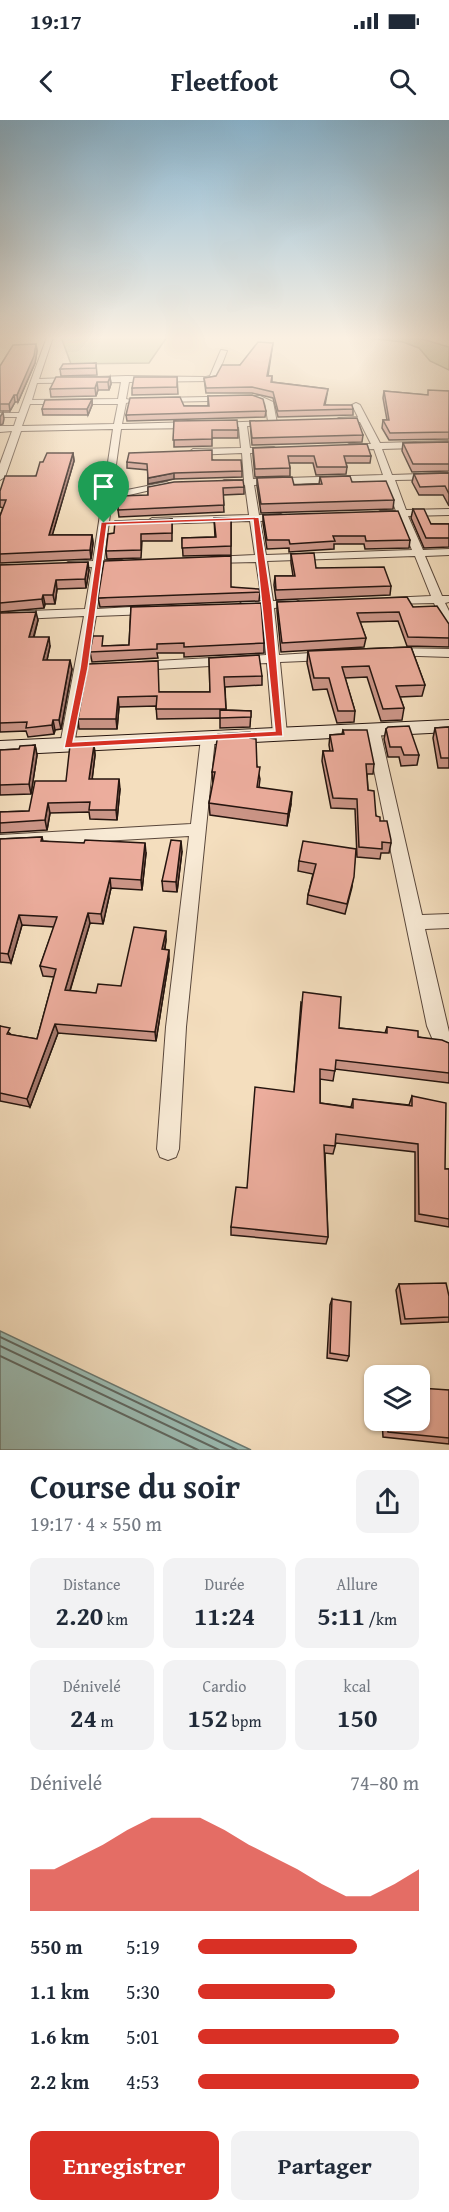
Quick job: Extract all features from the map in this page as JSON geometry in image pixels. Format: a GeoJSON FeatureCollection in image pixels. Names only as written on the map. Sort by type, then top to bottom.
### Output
{"type":"FeatureCollection","features":[{"type":"Feature","properties":{"kind":"street"},"geometry":{"type":"LineString","coordinates":[[0,477],[4,456],[27,399]]}},
{"type":"Feature","properties":{"kind":"street"},"geometry":{"type":"LineString","coordinates":[[26,402],[211,399]]}},
{"type":"Feature","properties":{"kind":"street"},"geometry":{"type":"LineString","coordinates":[[262,399],[269,402],[273,423]]}},
{"type":"Feature","properties":{"kind":"street"},"geometry":{"type":"LineString","coordinates":[[67,746],[90,668],[96,564],[110,523],[106,486],[121,454],[117,426],[122,401]]}},
{"type":"Feature","properties":{"kind":"street"},"geometry":{"type":"LineString","coordinates":[[356,405],[377,446],[418,553],[444,599],[449,625]]}},
{"type":"Feature","properties":{"kind":"street"},"geometry":{"type":"LineString","coordinates":[[0,415],[21,415]]}},
{"type":"Feature","properties":{"kind":"street"},"geometry":{"type":"LineString","coordinates":[[329,420],[363,419]]}},
{"type":"Feature","properties":{"kind":"street"},"geometry":{"type":"LineString","coordinates":[[0,429],[284,422]]}},
{"type":"Feature","properties":{"kind":"street"},"geometry":{"type":"LineString","coordinates":[[243,424],[249,482],[268,604],[280,734]]}},
{"type":"Feature","properties":{"kind":"street"},"geometry":{"type":"LineString","coordinates":[[341,448],[449,444]]}},
{"type":"Feature","properties":{"kind":"street"},"geometry":{"type":"LineString","coordinates":[[187,452],[282,450]]}},
{"type":"Feature","properties":{"kind":"street"},"geometry":{"type":"LineString","coordinates":[[217,483],[449,476]]}},
{"type":"Feature","properties":{"kind":"street"},"geometry":{"type":"LineString","coordinates":[[107,497],[174,484]]}},
{"type":"Feature","properties":{"kind":"street"},"geometry":{"type":"LineString","coordinates":[[368,514],[449,512]]}},
{"type":"Feature","properties":{"kind":"street"},"geometry":{"type":"LineString","coordinates":[[138,522],[290,517]]}},
{"type":"Feature","properties":{"kind":"street"},"geometry":{"type":"LineString","coordinates":[[203,560],[449,552]]}},
{"type":"Feature","properties":{"kind":"street"},"geometry":{"type":"LineString","coordinates":[[51,566],[132,563]]}},
{"type":"Feature","properties":{"kind":"street"},"geometry":{"type":"LineString","coordinates":[[376,601],[444,599]]}},
{"type":"Feature","properties":{"kind":"street"},"geometry":{"type":"LineString","coordinates":[[232,606],[311,603]]}},
{"type":"Feature","properties":{"kind":"street"},"geometry":{"type":"LineString","coordinates":[[0,616],[162,609]]}},
{"type":"Feature","properties":{"kind":"street"},"geometry":{"type":"LineString","coordinates":[[383,653],[449,653]]}},
{"type":"Feature","properties":{"kind":"street"},"geometry":{"type":"LineString","coordinates":[[120,666],[342,655]]}},
{"type":"Feature","properties":{"kind":"street"},"geometry":{"type":"LineString","coordinates":[[0,748],[449,726]]}},
{"type":"Feature","properties":{"kind":"street"},"geometry":{"type":"LineString","coordinates":[[373,731],[437,1026],[442,1039],[449,1043]]}},
{"type":"Feature","properties":{"kind":"street"},"geometry":{"type":"LineString","coordinates":[[168,1149],[176,1027],[208,738]]}},
{"type":"Feature","properties":{"kind":"street"},"geometry":{"type":"LineString","coordinates":[[0,841],[197,830]]}},
{"type":"Feature","properties":{"kind":"street"},"geometry":{"type":"LineString","coordinates":[[416,922],[449,921]]}},
{"type":"Feature","properties":{"kind":"water"},"geometry":{"type":"Polygon","coordinates":[[[0,1331],[251,1450],[0,1450],[0,1331]]]}},
{"type":"Feature","properties":{"kind":"building"},"geometry":{"type":"Polygon","coordinates":[[[0,399],[12,399],[9,404],[0,404],[0,399]]]}},
{"type":"Feature","properties":{"kind":"building"},"geometry":{"type":"Polygon","coordinates":[[[92,399],[87,409],[42,409],[45,400],[92,399]]]}},
{"type":"Feature","properties":{"kind":"building"},"geometry":{"type":"Polygon","coordinates":[[[130,399],[181,399],[184,406],[209,406],[208,399],[263,399],[266,411],[126,415],[130,399]]]}},
{"type":"Feature","properties":{"kind":"building"},"geometry":{"type":"Polygon","coordinates":[[[275,399],[325,399],[324,405],[352,405],[353,409],[278,411],[275,399]]]}},
{"type":"Feature","properties":{"kind":"building"},"geometry":{"type":"Polygon","coordinates":[[[385,399],[449,399],[449,432],[390,433],[383,420],[389,420],[385,399]]]}},
{"type":"Feature","properties":{"kind":"building"},"geometry":{"type":"Polygon","coordinates":[[[357,418],[363,435],[252,438],[250,421],[357,418]]]}},
{"type":"Feature","properties":{"kind":"building"},"geometry":{"type":"Polygon","coordinates":[[[237,420],[238,430],[212,430],[212,439],[173,440],[174,421],[237,420]]]}},
{"type":"Feature","properties":{"kind":"building"},"geometry":{"type":"Polygon","coordinates":[[[449,442],[449,464],[413,464],[403,443],[449,442]]]}},
{"type":"Feature","properties":{"kind":"building"},"geometry":{"type":"Polygon","coordinates":[[[367,444],[371,456],[344,456],[347,467],[317,467],[314,456],[288,456],[290,468],[255,469],[253,448],[367,444]]]}},
{"type":"Feature","properties":{"kind":"building"},"geometry":{"type":"Polygon","coordinates":[[[212,450],[212,460],[241,460],[242,471],[174,473],[148,478],[147,464],[127,462],[129,453],[212,450]]]}},
{"type":"Feature","properties":{"kind":"building"},"geometry":{"type":"Polygon","coordinates":[[[47,453],[73,453],[49,535],[92,535],[90,550],[0,554],[0,516],[6,500],[0,500],[0,491],[5,476],[36,476],[40,462],[43,462],[47,453]]]}},
{"type":"Feature","properties":{"kind":"building"},"geometry":{"type":"Polygon","coordinates":[[[449,473],[449,494],[445,486],[420,487],[414,474],[449,473]]]}},
{"type":"Feature","properties":{"kind":"building"},"geometry":{"type":"Polygon","coordinates":[[[350,476],[352,482],[386,481],[394,500],[261,504],[257,478],[292,477],[294,485],[322,484],[320,477],[350,476]]]}},
{"type":"Feature","properties":{"kind":"building"},"geometry":{"type":"Polygon","coordinates":[[[243,480],[244,487],[223,488],[224,505],[118,510],[119,496],[148,495],[148,487],[174,482],[243,480]]]}},
{"type":"Feature","properties":{"kind":"building"},"geometry":{"type":"Polygon","coordinates":[[[413,509],[424,509],[431,524],[449,524],[449,538],[426,538],[413,509]]]}},
{"type":"Feature","properties":{"kind":"building"},"geometry":{"type":"Polygon","coordinates":[[[398,511],[410,540],[366,541],[365,536],[333,536],[335,541],[290,544],[289,540],[267,540],[263,515],[398,511]]]}},
{"type":"Feature","properties":{"kind":"building"},"geometry":{"type":"Polygon","coordinates":[[[214,518],[231,518],[231,546],[182,548],[182,538],[216,537],[214,518]]]}},
{"type":"Feature","properties":{"kind":"building"},"geometry":{"type":"Polygon","coordinates":[[[172,519],[172,533],[141,534],[141,550],[106,551],[108,534],[114,533],[115,521],[172,519]]]}},
{"type":"Feature","properties":{"kind":"building"},"geometry":{"type":"Polygon","coordinates":[[[314,553],[316,568],[384,567],[391,586],[276,590],[275,576],[295,576],[291,554],[314,553]]]}},
{"type":"Feature","properties":{"kind":"building"},"geometry":{"type":"Polygon","coordinates":[[[231,556],[231,587],[259,589],[260,592],[98,598],[104,561],[231,556]]]}},
{"type":"Feature","properties":{"kind":"building"},"geometry":{"type":"Polygon","coordinates":[[[88,562],[85,579],[56,580],[53,595],[43,595],[42,599],[0,603],[0,565],[88,562]]]}},
{"type":"Feature","properties":{"kind":"building"},"geometry":{"type":"Polygon","coordinates":[[[407,597],[413,607],[437,606],[449,624],[449,638],[408,637],[399,612],[357,613],[366,638],[282,643],[277,602],[407,597]]]}},
{"type":"Feature","properties":{"kind":"building"},"geometry":{"type":"Polygon","coordinates":[[[261,603],[264,643],[184,647],[184,643],[157,644],[157,649],[90,652],[93,636],[103,636],[102,646],[129,645],[131,607],[261,603]]]}},
{"type":"Feature","properties":{"kind":"building"},"geometry":{"type":"Polygon","coordinates":[[[36,612],[29,637],[49,637],[43,660],[70,660],[59,720],[53,720],[52,725],[26,728],[27,722],[0,723],[0,613],[36,612]]]}},
{"type":"Feature","properties":{"kind":"building"},"geometry":{"type":"Polygon","coordinates":[[[411,647],[425,685],[396,686],[404,708],[383,709],[369,666],[342,667],[355,711],[338,711],[329,678],[314,678],[308,651],[411,647]]]}},
{"type":"Feature","properties":{"kind":"building"},"geometry":{"type":"Polygon","coordinates":[[[259,655],[262,676],[224,677],[226,709],[156,709],[157,696],[118,697],[116,719],[78,719],[88,664],[158,661],[159,692],[210,692],[209,658],[259,655]]]}},
{"type":"Feature","properties":{"kind":"building"},"geometry":{"type":"Polygon","coordinates":[[[220,710],[251,711],[251,717],[220,718],[220,710]]]}},
{"type":"Feature","properties":{"kind":"building"},"geometry":{"type":"Polygon","coordinates":[[[409,726],[419,755],[404,755],[401,747],[390,747],[386,729],[409,726]]]}},
{"type":"Feature","properties":{"kind":"building"},"geometry":{"type":"Polygon","coordinates":[[[449,727],[449,758],[441,758],[435,728],[449,727]]]}},
{"type":"Feature","properties":{"kind":"building"},"geometry":{"type":"Polygon","coordinates":[[[343,730],[367,730],[374,764],[366,764],[368,790],[374,791],[376,816],[380,817],[380,821],[387,821],[391,840],[391,843],[382,842],[382,849],[359,847],[357,799],[333,798],[323,751],[333,751],[330,735],[344,734],[343,730]]]}},
{"type":"Feature","properties":{"kind":"building"},"geometry":{"type":"Polygon","coordinates":[[[250,732],[250,738],[256,739],[257,767],[260,767],[257,787],[292,792],[288,814],[209,803],[215,772],[212,772],[218,734],[250,732]]]}},
{"type":"Feature","properties":{"kind":"building"},"geometry":{"type":"Polygon","coordinates":[[[35,745],[29,784],[0,785],[0,750],[35,745]]]}},
{"type":"Feature","properties":{"kind":"building"},"geometry":{"type":"Polygon","coordinates":[[[70,745],[94,745],[89,779],[119,779],[116,810],[89,810],[90,802],[48,803],[45,820],[0,823],[0,812],[29,811],[35,781],[66,781],[70,745]]]}},
{"type":"Feature","properties":{"kind":"building"},"geometry":{"type":"Polygon","coordinates":[[[42,837],[41,841],[84,843],[85,840],[145,843],[141,880],[110,878],[101,914],[88,913],[65,990],[96,993],[98,984],[121,986],[134,927],[166,931],[162,949],[169,950],[155,1032],[55,1024],[27,1099],[0,1093],[0,1026],[10,1028],[7,1034],[37,1039],[56,969],[40,966],[57,917],[19,915],[8,954],[0,953],[0,839],[42,837]]]}},
{"type":"Feature","properties":{"kind":"building"},"geometry":{"type":"Polygon","coordinates":[[[171,840],[181,841],[176,882],[162,881],[171,840]]]}},
{"type":"Feature","properties":{"kind":"building"},"geometry":{"type":"Polygon","coordinates":[[[303,841],[356,849],[354,877],[347,904],[308,895],[316,864],[299,861],[303,841]]]}},
{"type":"Feature","properties":{"kind":"building"},"geometry":{"type":"Polygon","coordinates":[[[303,992],[341,997],[339,1028],[387,1033],[387,1027],[418,1031],[418,1037],[449,1043],[449,1073],[336,1060],[335,1071],[320,1069],[320,1103],[353,1108],[353,1099],[412,1106],[412,1096],[446,1103],[445,1169],[449,1169],[449,1219],[419,1214],[418,1144],[336,1134],[335,1146],[324,1145],[328,1237],[231,1227],[236,1187],[247,1188],[255,1087],[294,1092],[303,992]]]}},
{"type":"Feature","properties":{"kind":"building"},"geometry":{"type":"Polygon","coordinates":[[[446,1283],[449,1296],[449,1317],[405,1319],[399,1284],[446,1283]]]}},
{"type":"Feature","properties":{"kind":"building"},"geometry":{"type":"Polygon","coordinates":[[[332,1299],[351,1302],[349,1356],[330,1353],[332,1299]]]}},
{"type":"Feature","properties":{"kind":"building"},"geometry":{"type":"Polygon","coordinates":[[[430,1389],[449,1390],[449,1438],[388,1432],[430,1431],[430,1389]]]}},
{"type":"Feature","properties":{"kind":"route"},"geometry":{"type":"LineString","coordinates":[[256,518],[268,604],[280,734],[67,746],[84,668],[96,564],[104,523],[256,518]]}}]}
